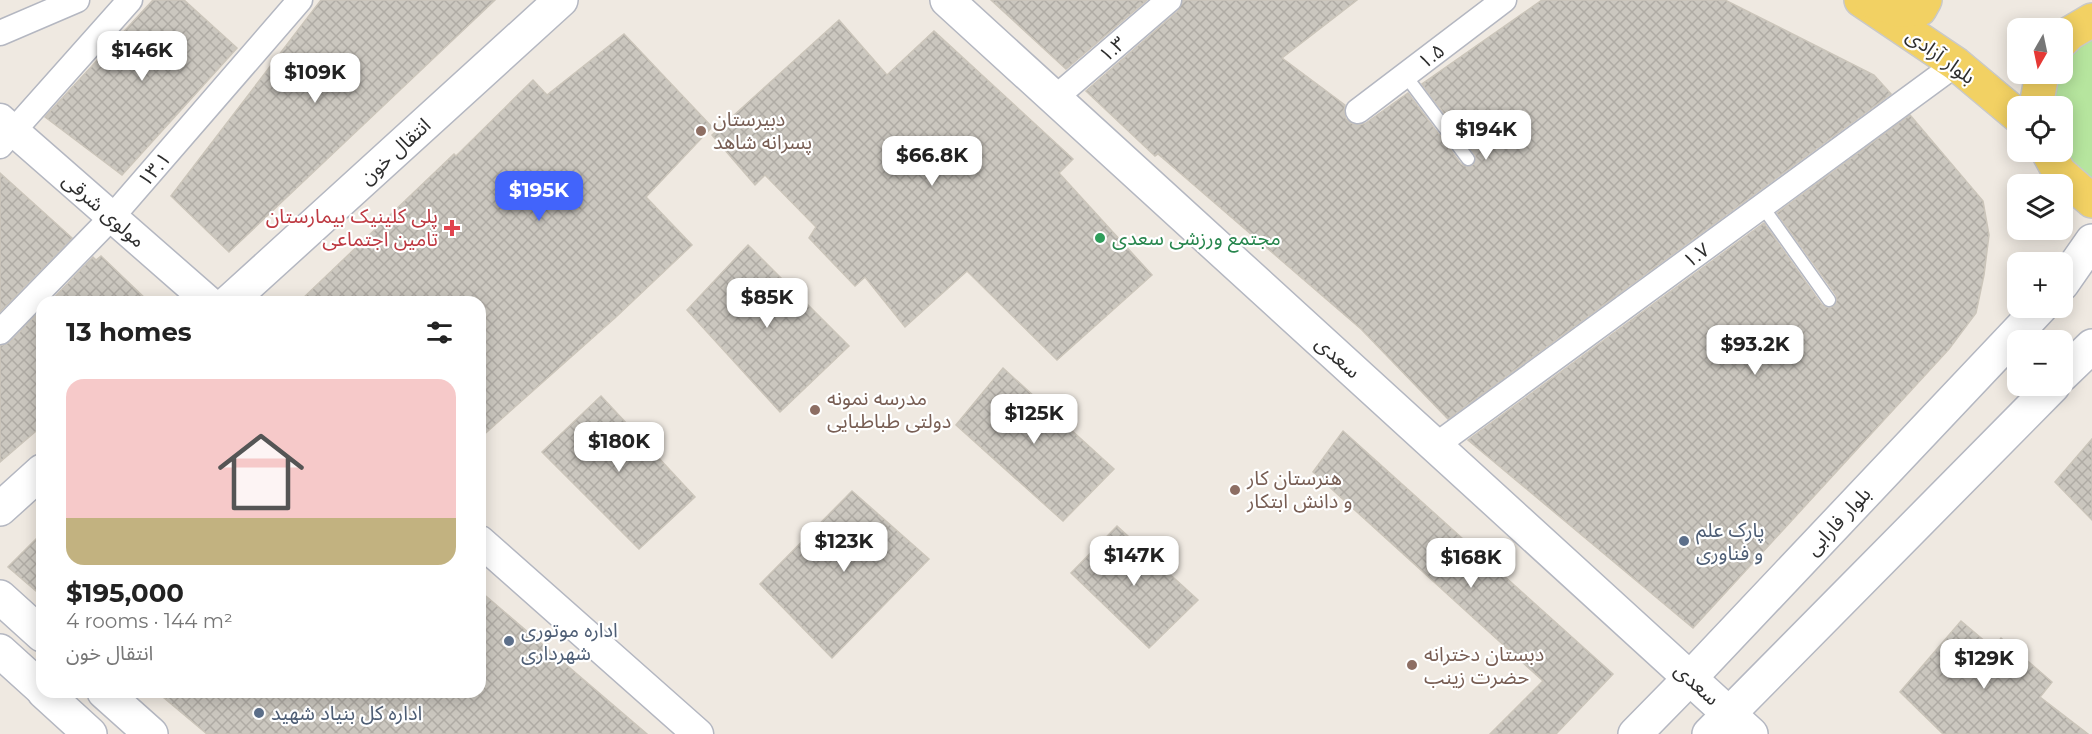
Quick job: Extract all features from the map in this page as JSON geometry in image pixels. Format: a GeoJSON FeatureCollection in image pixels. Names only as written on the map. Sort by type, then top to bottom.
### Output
{"type":"FeatureCollection","features":[{"type":"Feature","properties":{"kind":"main road","name":"انتقال خون"},"geometry":{"type":"LineString","coordinates":[[236,296],[561,0]]}},
{"type":"Feature","properties":{"kind":"main road","name":"سعدی"},"geometry":{"type":"LineString","coordinates":[[947,0],[1690,678],[1729,727]]}},
{"type":"Feature","properties":{"kind":"main road","name":"بلوار آزادی"},"geometry":{"type":"LineString","coordinates":[[1861,0],[1956,63],[2007,107]]}},
{"type":"Feature","properties":{"kind":"main road"},"geometry":{"type":"LineString","coordinates":[[1871,0],[1898,10],[1920,9],[1925,0]]}},
{"type":"Feature","properties":{"kind":"main road"},"geometry":{"type":"LineString","coordinates":[[2073,31],[2092,20]]}},
{"type":"Feature","properties":{"kind":"main road"},"geometry":{"type":"LineString","coordinates":[[2053,162],[2058,172],[2092,201]]}},
{"type":"Feature","properties":{"kind":"main road"},"geometry":{"type":"LineString","coordinates":[[2073,269],[2092,241]]}},
{"type":"Feature","properties":{"kind":"main road"},"geometry":{"type":"LineString","coordinates":[[2073,284],[2083,283],[2092,287]]}},
{"type":"Feature","properties":{"kind":"main road","name":"بلوار فارابی"},"geometry":{"type":"LineString","coordinates":[[1635,734],[2031,318]]}},
{"type":"Feature","properties":{"kind":"main road"},"geometry":{"type":"LineString","coordinates":[[2073,364],[2092,346]]}},
{"type":"Feature","properties":{"kind":"main road"},"geometry":{"type":"LineString","coordinates":[[1729,727],[2043,396]]}},
{"type":"Feature","properties":{"kind":"main road"},"geometry":{"type":"LineString","coordinates":[[0,509],[36,476]]}},
{"type":"Feature","properties":{"kind":"main road"},"geometry":{"type":"LineString","coordinates":[[0,597],[36,630]]}},
{"type":"Feature","properties":{"kind":"main road"},"geometry":{"type":"LineString","coordinates":[[0,651],[36,684]]}},
{"type":"Feature","properties":{"kind":"main road"},"geometry":{"type":"LineString","coordinates":[[50,698],[78,730]]}},
{"type":"Feature","properties":{"kind":"main road"},"geometry":{"type":"LineString","coordinates":[[117,698],[151,734]]}},
{"type":"Feature","properties":{"kind":"street"},"geometry":{"type":"LineString","coordinates":[[0,33],[77,0]]}},
{"type":"Feature","properties":{"kind":"street"},"geometry":{"type":"LineString","coordinates":[[5,132],[130,0]]}},
{"type":"Feature","properties":{"kind":"street","name":"۱۳.۱"},"geometry":{"type":"LineString","coordinates":[[0,332],[112,217],[300,0]]}},
{"type":"Feature","properties":{"kind":"street","name":"۱.۳"},"geometry":{"type":"LineString","coordinates":[[1054,98],[1169,0]]}},
{"type":"Feature","properties":{"kind":"street","name":"۱.۵"},"geometry":{"type":"LineString","coordinates":[[1358,111],[1504,0]]}},
{"type":"Feature","properties":{"kind":"street","name":"۱.۷"},"geometry":{"type":"LineString","coordinates":[[1435,446],[1956,63]]}},
{"type":"Feature","properties":{"kind":"street","name":"مولوی شرقی"},"geometry":{"type":"LineString","coordinates":[[5,132],[112,217],[202,296]]}},
{"type":"Feature","properties":{"kind":"street"},"geometry":{"type":"LineString","coordinates":[[486,546],[698,734]]}},
{"type":"Feature","properties":{"kind":"lane"},"geometry":{"type":"LineString","coordinates":[[1405,75],[1468,159]]}},
{"type":"Feature","properties":{"kind":"lane"},"geometry":{"type":"LineString","coordinates":[[1762,206],[1828,300]]}},
{"type":"Feature","properties":{"kind":"green space"},"geometry":{"type":"Polygon","coordinates":[[[2092,31],[2092,193],[2069,162],[2073,162],[2073,96],[2048,96],[2050,84],[2073,84],[2074,44],[2092,31]]]}},
{"type":"Feature","properties":{"kind":"building"},"geometry":{"type":"Polygon","coordinates":[[[153,0],[184,0],[237,48],[122,175],[45,117],[153,0]]]}},
{"type":"Feature","properties":{"kind":"building"},"geometry":{"type":"Polygon","coordinates":[[[321,0],[495,0],[229,252],[171,196],[321,0]]]}},
{"type":"Feature","properties":{"kind":"building"},"geometry":{"type":"Polygon","coordinates":[[[991,0],[1147,0],[1066,69],[991,0]]]}},
{"type":"Feature","properties":{"kind":"building"},"geometry":{"type":"Polygon","coordinates":[[[1183,0],[1357,0],[1282,58],[1345,105],[1346,119],[1353,124],[1366,123],[1408,93],[1461,164],[1468,167],[1475,163],[1475,155],[1422,84],[1542,0],[1725,0],[1874,75],[1891,94],[1448,419],[1361,329],[1158,154],[1155,156],[1086,91],[1178,11],[1183,0]]]}},
{"type":"Feature","properties":{"kind":"building"},"geometry":{"type":"Polygon","coordinates":[[[839,20],[887,75],[934,31],[1073,159],[1059,173],[1152,275],[1057,360],[967,271],[905,327],[865,277],[855,286],[809,238],[816,227],[765,175],[755,185],[712,135],[839,20]]]}},
{"type":"Feature","properties":{"kind":"building"},"geometry":{"type":"Polygon","coordinates":[[[624,34],[712,127],[646,197],[692,245],[616,317],[486,433],[486,296],[305,296],[454,154],[456,156],[533,80],[547,95],[624,34]]]}},
{"type":"Feature","properties":{"kind":"building"},"geometry":{"type":"Polygon","coordinates":[[[1910,115],[1983,201],[1989,235],[1976,313],[1949,349],[1693,628],[1468,440],[1764,223],[1822,305],[1829,308],[1834,306],[1837,300],[1836,295],[1777,213],[1910,115]]]}},
{"type":"Feature","properties":{"kind":"building"},"geometry":{"type":"Polygon","coordinates":[[[0,173],[72,238],[0,312],[0,173]]]}},
{"type":"Feature","properties":{"kind":"building"},"geometry":{"type":"Polygon","coordinates":[[[748,245],[849,346],[780,412],[687,310],[748,245]]]}},
{"type":"Feature","properties":{"kind":"building"},"geometry":{"type":"Polygon","coordinates":[[[101,256],[143,296],[56,296],[93,257],[96,260],[101,256]]]}},
{"type":"Feature","properties":{"kind":"building"},"geometry":{"type":"Polygon","coordinates":[[[36,315],[36,431],[0,462],[0,346],[10,342],[36,315]]]}},
{"type":"Feature","properties":{"kind":"building"},"geometry":{"type":"Polygon","coordinates":[[[1003,368],[1114,469],[1063,521],[956,425],[1003,368]]]}},
{"type":"Feature","properties":{"kind":"building"},"geometry":{"type":"Polygon","coordinates":[[[601,396],[695,497],[639,549],[542,452],[601,396]]]}},
{"type":"Feature","properties":{"kind":"building"},"geometry":{"type":"Polygon","coordinates":[[[1343,431],[1613,674],[1556,734],[1490,734],[1543,681],[1313,472],[1343,431]]]}},
{"type":"Feature","properties":{"kind":"building"},"geometry":{"type":"Polygon","coordinates":[[[2092,439],[2092,520],[2055,482],[2092,439]]]}},
{"type":"Feature","properties":{"kind":"building"},"geometry":{"type":"Polygon","coordinates":[[[852,491],[929,559],[832,658],[760,584],[852,491]]]}},
{"type":"Feature","properties":{"kind":"building"},"geometry":{"type":"Polygon","coordinates":[[[1117,526],[1198,600],[1149,648],[1071,573],[1117,526]]]}},
{"type":"Feature","properties":{"kind":"building"},"geometry":{"type":"Polygon","coordinates":[[[36,539],[36,591],[8,567],[36,539]]]}},
{"type":"Feature","properties":{"kind":"building","name":"اداره موتوری شهرداری"},"geometry":{"type":"Polygon","coordinates":[[[486,596],[647,734],[207,734],[164,698],[486,698],[486,596]]]}},
{"type":"Feature","properties":{"kind":"building"},"geometry":{"type":"Polygon","coordinates":[[[1961,621],[1993,648],[2001,638],[2052,682],[2040,697],[2088,734],[1943,734],[1900,692],[1961,621]]]}},
{"type":"Feature","properties":{"kind":"place","name":"دبیرستان پسرانه شاهد"},"geometry":{"type":"Point","coordinates":[701,131]}},
{"type":"Feature","properties":{"kind":"place","name":"پلی کلینیک بیمارستان تامین اجتماعی"},"geometry":{"type":"Point","coordinates":[452,228]}},
{"type":"Feature","properties":{"kind":"place","name":"مجتمع ورزشی سعدی"},"geometry":{"type":"Point","coordinates":[1100,238]}},
{"type":"Feature","properties":{"kind":"place","name":"مدرسه نمونه دولتی طباطبایی"},"geometry":{"type":"Point","coordinates":[815,410]}},
{"type":"Feature","properties":{"kind":"place","name":"هنرستان کار و دانش ابتکار"},"geometry":{"type":"Point","coordinates":[1235,490]}},
{"type":"Feature","properties":{"kind":"place","name":"پارک علم و فناوری"},"geometry":{"type":"Point","coordinates":[1684,541]}},
{"type":"Feature","properties":{"kind":"place","name":"اداره موتوری شهرداری"},"geometry":{"type":"Point","coordinates":[509,641]}},
{"type":"Feature","properties":{"kind":"place","name":"دبستان دخترانه حضرت زینب"},"geometry":{"type":"Point","coordinates":[1412,665]}},
{"type":"Feature","properties":{"kind":"place","name":"اداره کل بنیاد شهید"},"geometry":{"type":"Point","coordinates":[259,713]}}]}
